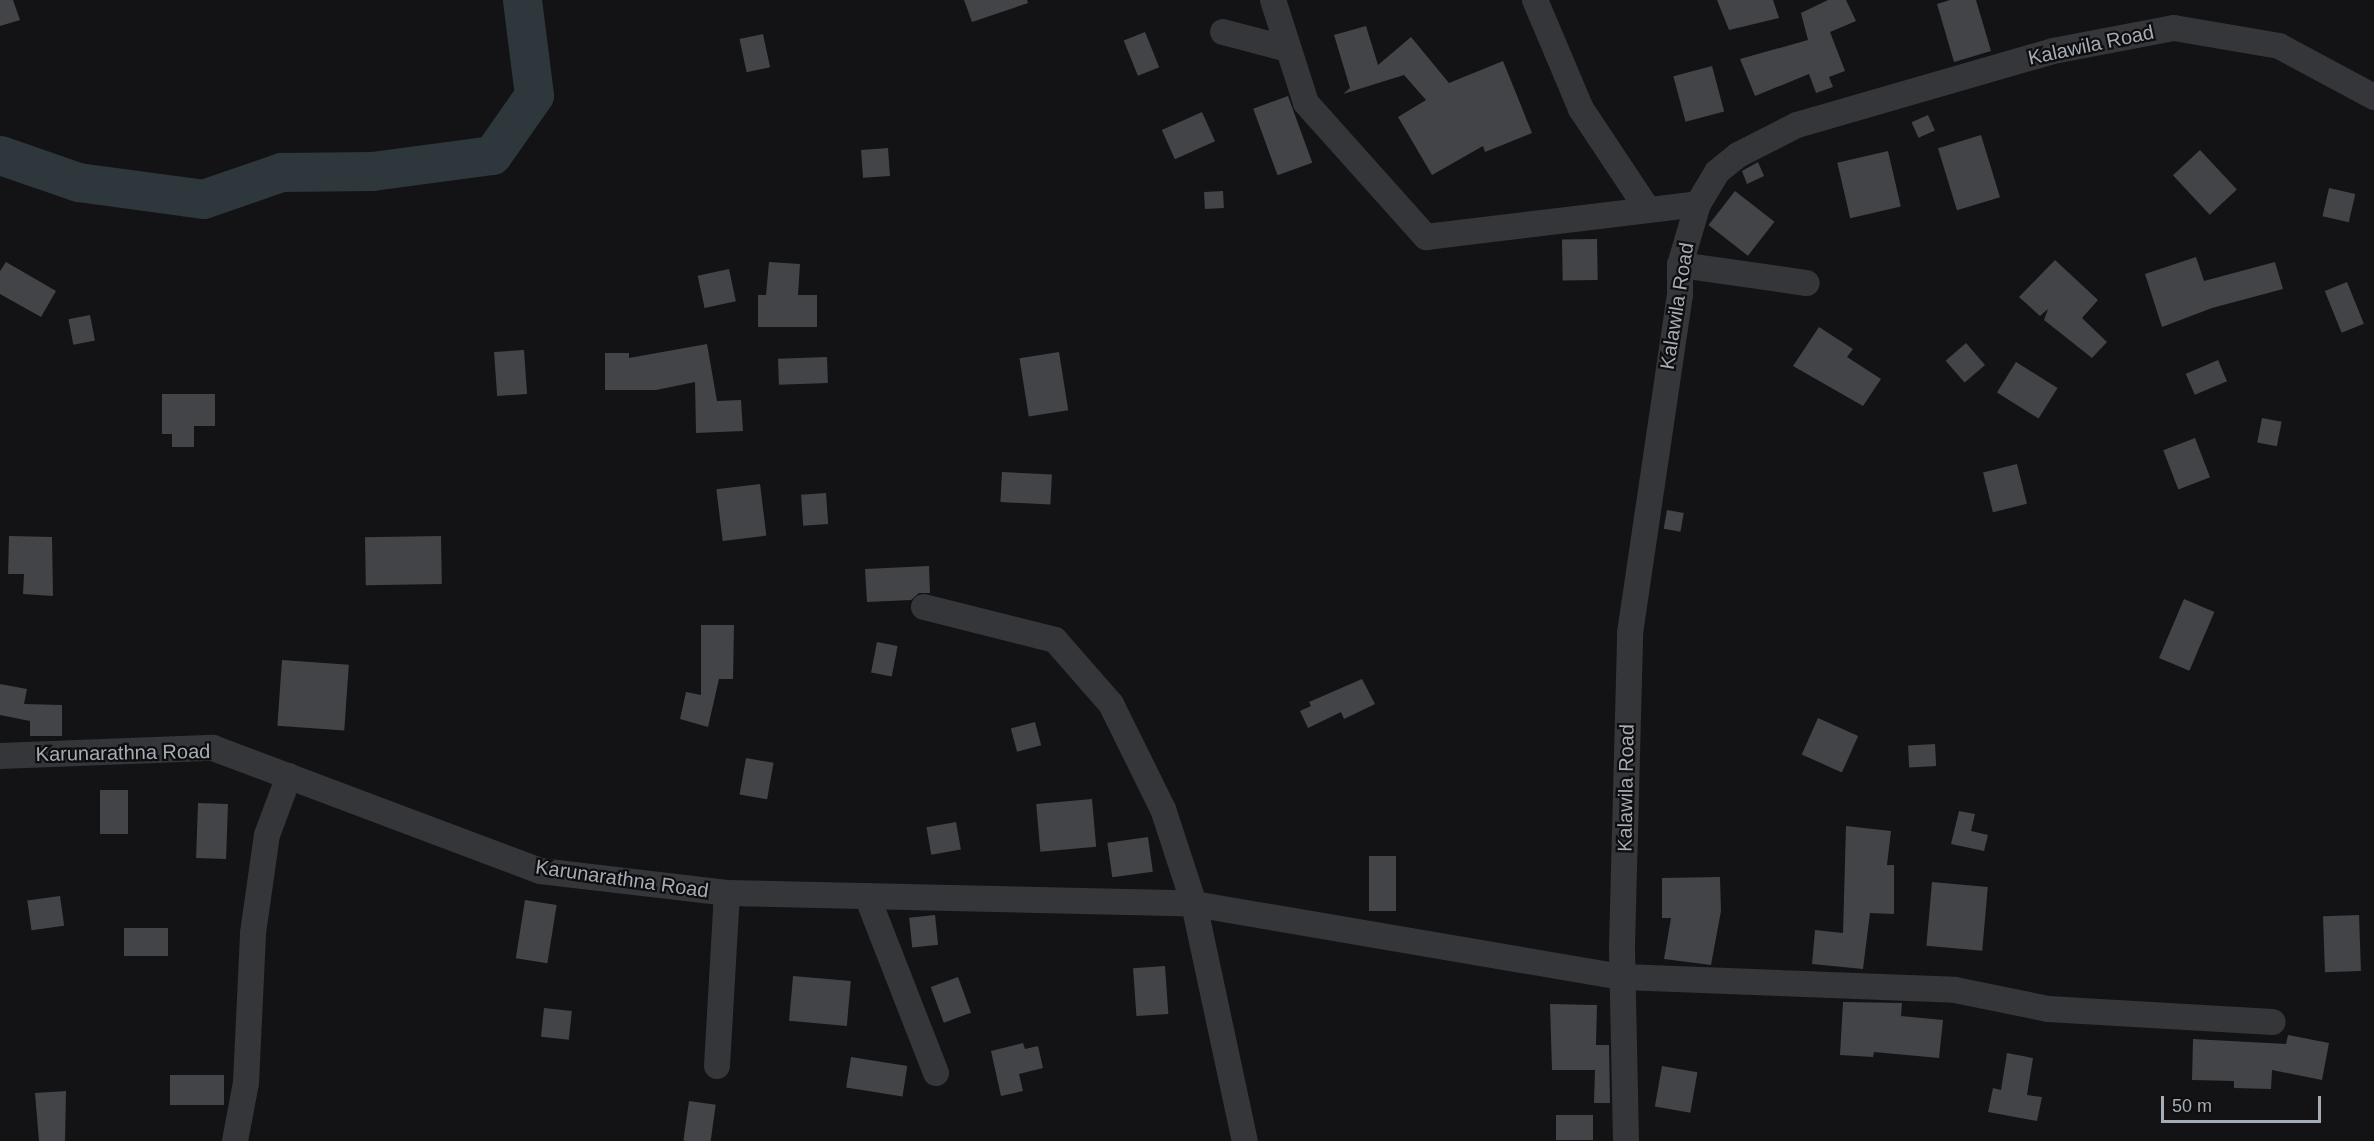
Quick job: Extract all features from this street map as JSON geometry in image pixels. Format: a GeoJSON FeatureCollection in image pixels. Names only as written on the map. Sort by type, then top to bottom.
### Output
{"type":"FeatureCollection","features":[{"type":"Feature","properties":{"kind":"street"},"geometry":{"type":"LineString","coordinates":[[1272,0],[1306,103],[1426,237],[1698,204]]}},
{"type":"Feature","properties":{"kind":"street"},"geometry":{"type":"LineString","coordinates":[[1535,0],[1581,109],[1648,210]]}},
{"type":"Feature","properties":{"kind":"street","name":"Kalawila Road"},"geometry":{"type":"LineString","coordinates":[[1626,1141],[1623,977],[1630,633],[1680,295],[1680,265],[1698,204],[1717,172],[1738,155],[1797,124],[2053,51],[2174,28],[2279,46],[2374,97]]}},
{"type":"Feature","properties":{"kind":"street"},"geometry":{"type":"LineString","coordinates":[[1223,32],[1288,49]]}},
{"type":"Feature","properties":{"kind":"street"},"geometry":{"type":"LineString","coordinates":[[1680,265],[1807,283]]}},
{"type":"Feature","properties":{"kind":"street"},"geometry":{"type":"LineString","coordinates":[[924,607],[1055,640],[1111,704],[1163,809],[1194,904],[1245,1141]]}},
{"type":"Feature","properties":{"kind":"street","name":"Karunarathna Road"},"geometry":{"type":"LineString","coordinates":[[0,756],[213,748],[540,871],[727,893],[1194,904],[1623,977],[1955,990],[2048,1009],[2273,1022]]}},
{"type":"Feature","properties":{"kind":"street"},"geometry":{"type":"LineString","coordinates":[[235,1141],[246,1083],[253,933],[267,835],[289,776]]}},
{"type":"Feature","properties":{"kind":"street"},"geometry":{"type":"LineString","coordinates":[[717,1066],[727,893]]}},
{"type":"Feature","properties":{"kind":"street"},"geometry":{"type":"LineString","coordinates":[[867,896],[936,1073]]}},
{"type":"Feature","properties":{"kind":"building"},"geometry":{"type":"Polygon","coordinates":[[[0,0],[13,0],[20,20],[0,26],[0,0]]]}},
{"type":"Feature","properties":{"kind":"building"},"geometry":{"type":"Polygon","coordinates":[[[964,0],[1027,0],[1028,3],[972,22],[964,0]]]}},
{"type":"Feature","properties":{"kind":"building"},"geometry":{"type":"Polygon","coordinates":[[[1717,0],[1773,0],[1779,18],[1729,30],[1717,0]]]}},
{"type":"Feature","properties":{"kind":"building"},"geometry":{"type":"Polygon","coordinates":[[[1828,0],[1846,0],[1856,21],[1830,32],[1845,71],[1829,77],[1833,87],[1816,93],[1809,74],[1755,96],[1740,59],[1808,40],[1801,13],[1828,0]]]}},
{"type":"Feature","properties":{"kind":"building"},"geometry":{"type":"Polygon","coordinates":[[[1950,0],[1976,0],[1991,51],[1954,62],[1937,4],[1950,0]]]}},
{"type":"Feature","properties":{"kind":"building"},"geometry":{"type":"Polygon","coordinates":[[[1366,26],[1378,65],[1411,37],[1449,83],[1503,61],[1532,133],[1485,152],[1483,146],[1432,175],[1398,117],[1426,100],[1404,75],[1343,94],[1350,88],[1334,35],[1366,26]]]}},
{"type":"Feature","properties":{"kind":"building"},"geometry":{"type":"Polygon","coordinates":[[[1145,32],[1159,67],[1138,76],[1124,41],[1145,32]]]}},
{"type":"Feature","properties":{"kind":"building"},"geometry":{"type":"Polygon","coordinates":[[[763,34],[770,67],[747,72],[740,39],[763,34]]]}},
{"type":"Feature","properties":{"kind":"building"},"geometry":{"type":"Polygon","coordinates":[[[1712,66],[1724,111],[1686,122],[1673,76],[1712,66]]]}},
{"type":"Feature","properties":{"kind":"building"},"geometry":{"type":"Polygon","coordinates":[[[1288,96],[1312,163],[1278,175],[1253,109],[1288,96]]]}},
{"type":"Feature","properties":{"kind":"building"},"geometry":{"type":"Polygon","coordinates":[[[1202,112],[1215,141],[1175,159],[1162,130],[1202,112]]]}},
{"type":"Feature","properties":{"kind":"building"},"geometry":{"type":"Polygon","coordinates":[[[1928,115],[1935,131],[1918,138],[1912,122],[1928,115]]]}},
{"type":"Feature","properties":{"kind":"building"},"geometry":{"type":"Polygon","coordinates":[[[1981,135],[2000,197],[1957,210],[1938,148],[1981,135]]]}},
{"type":"Feature","properties":{"kind":"building"},"geometry":{"type":"Polygon","coordinates":[[[888,148],[890,176],[863,178],[861,150],[888,148]]]}},
{"type":"Feature","properties":{"kind":"building"},"geometry":{"type":"Polygon","coordinates":[[[2200,150],[2237,189],[2210,215],[2173,175],[2200,150]]]}},
{"type":"Feature","properties":{"kind":"building"},"geometry":{"type":"Polygon","coordinates":[[[1888,151],[1901,207],[1850,218],[1837,163],[1888,151]]]}},
{"type":"Feature","properties":{"kind":"building"},"geometry":{"type":"Polygon","coordinates":[[[1758,162],[1764,176],[1747,184],[1742,171],[1758,162]]]}},
{"type":"Feature","properties":{"kind":"building"},"geometry":{"type":"Polygon","coordinates":[[[2329,188],[2355,194],[2349,222],[2322,216],[2329,188]]]}},
{"type":"Feature","properties":{"kind":"building"},"geometry":{"type":"Polygon","coordinates":[[[1223,191],[1224,208],[1205,209],[1204,192],[1223,191]]]}},
{"type":"Feature","properties":{"kind":"building"},"geometry":{"type":"Polygon","coordinates":[[[1735,191],[1774,222],[1748,256],[1709,225],[1735,191]]]}},
{"type":"Feature","properties":{"kind":"building"},"geometry":{"type":"Polygon","coordinates":[[[1597,239],[1598,280],[1563,281],[1562,240],[1597,239]]]}},
{"type":"Feature","properties":{"kind":"building"},"geometry":{"type":"Polygon","coordinates":[[[2196,257],[2204,281],[2275,262],[2283,289],[2212,308],[2162,327],[2145,274],[2196,257]]]}},
{"type":"Feature","properties":{"kind":"building"},"geometry":{"type":"Polygon","coordinates":[[[2055,260],[2098,300],[2082,318],[2107,342],[2092,358],[2044,320],[2048,309],[2040,316],[2019,297],[2055,260]]]}},
{"type":"Feature","properties":{"kind":"building"},"geometry":{"type":"Polygon","coordinates":[[[6,262],[56,291],[41,317],[0,294],[0,271],[6,262]]]}},
{"type":"Feature","properties":{"kind":"building"},"geometry":{"type":"Polygon","coordinates":[[[769,262],[800,264],[798,295],[817,295],[817,327],[758,327],[758,295],[766,295],[769,262]]]}},
{"type":"Feature","properties":{"kind":"building"},"geometry":{"type":"Polygon","coordinates":[[[729,269],[736,301],[705,308],[698,276],[729,269]]]}},
{"type":"Feature","properties":{"kind":"building"},"geometry":{"type":"Polygon","coordinates":[[[2347,282],[2364,324],[2342,333],[2325,291],[2347,282]]]}},
{"type":"Feature","properties":{"kind":"building"},"geometry":{"type":"Polygon","coordinates":[[[90,315],[95,341],[73,345],[68,319],[90,315]]]}},
{"type":"Feature","properties":{"kind":"building"},"geometry":{"type":"Polygon","coordinates":[[[1819,327],[1853,349],[1847,357],[1881,379],[1863,406],[1793,366],[1819,327]]]}},
{"type":"Feature","properties":{"kind":"building"},"geometry":{"type":"Polygon","coordinates":[[[1966,343],[1985,365],[1965,383],[1946,361],[1966,343]]]}},
{"type":"Feature","properties":{"kind":"building"},"geometry":{"type":"Polygon","coordinates":[[[707,344],[717,401],[741,400],[743,431],[696,433],[695,382],[656,390],[605,390],[605,353],[629,353],[629,358],[707,344]]]}},
{"type":"Feature","properties":{"kind":"building"},"geometry":{"type":"Polygon","coordinates":[[[524,350],[527,394],[497,396],[494,352],[524,350]]]}},
{"type":"Feature","properties":{"kind":"building"},"geometry":{"type":"Polygon","coordinates":[[[1059,352],[1068,410],[1029,417],[1019,358],[1059,352]]]}},
{"type":"Feature","properties":{"kind":"building"},"geometry":{"type":"Polygon","coordinates":[[[827,357],[828,383],[779,385],[778,359],[827,357]]]}},
{"type":"Feature","properties":{"kind":"building"},"geometry":{"type":"Polygon","coordinates":[[[2218,360],[2227,381],[2195,395],[2186,374],[2218,360]]]}},
{"type":"Feature","properties":{"kind":"building"},"geometry":{"type":"Polygon","coordinates":[[[2016,362],[2058,388],[2038,418],[1997,393],[2016,362]]]}},
{"type":"Feature","properties":{"kind":"building"},"geometry":{"type":"Polygon","coordinates":[[[162,394],[215,394],[215,426],[194,426],[194,447],[172,447],[172,434],[162,434],[162,394]]]}},
{"type":"Feature","properties":{"kind":"building"},"geometry":{"type":"Polygon","coordinates":[[[2262,418],[2282,422],[2277,446],[2257,443],[2262,418]]]}},
{"type":"Feature","properties":{"kind":"building"},"geometry":{"type":"Polygon","coordinates":[[[2195,438],[2210,477],[2178,489],[2163,450],[2195,438]]]}},
{"type":"Feature","properties":{"kind":"building"},"geometry":{"type":"Polygon","coordinates":[[[2017,464],[2027,504],[1993,512],[1983,472],[2017,464]]]}},
{"type":"Feature","properties":{"kind":"building"},"geometry":{"type":"Polygon","coordinates":[[[1002,472],[1052,475],[1050,505],[1000,502],[1002,472]]]}},
{"type":"Feature","properties":{"kind":"building"},"geometry":{"type":"Polygon","coordinates":[[[760,484],[766,536],[723,541],[716,489],[760,484]]]}},
{"type":"Feature","properties":{"kind":"building"},"geometry":{"type":"Polygon","coordinates":[[[826,493],[828,524],[803,526],[801,495],[826,493]]]}},
{"type":"Feature","properties":{"kind":"building"},"geometry":{"type":"Polygon","coordinates":[[[1667,510],[1684,513],[1680,532],[1664,529],[1667,510]]]}},
{"type":"Feature","properties":{"kind":"building"},"geometry":{"type":"Polygon","coordinates":[[[9,536],[52,537],[53,596],[23,594],[24,574],[8,574],[9,536]]]}},
{"type":"Feature","properties":{"kind":"building"},"geometry":{"type":"Polygon","coordinates":[[[441,536],[442,584],[366,585],[365,537],[441,536]]]}},
{"type":"Feature","properties":{"kind":"building"},"geometry":{"type":"Polygon","coordinates":[[[929,566],[930,593],[919,593],[911,600],[867,602],[865,569],[929,566]]]}},
{"type":"Feature","properties":{"kind":"building"},"geometry":{"type":"Polygon","coordinates":[[[2184,599],[2214,612],[2189,671],[2159,658],[2184,599]]]}},
{"type":"Feature","properties":{"kind":"building"},"geometry":{"type":"Polygon","coordinates":[[[701,625],[734,625],[733,679],[719,679],[708,727],[680,719],[686,692],[701,695],[701,625]]]}},
{"type":"Feature","properties":{"kind":"building"},"geometry":{"type":"Polygon","coordinates":[[[877,642],[898,646],[892,676],[871,672],[877,642]]]}},
{"type":"Feature","properties":{"kind":"building"},"geometry":{"type":"Polygon","coordinates":[[[282,660],[349,665],[344,731],[277,726],[282,660]]]}},
{"type":"Feature","properties":{"kind":"building"},"geometry":{"type":"Polygon","coordinates":[[[1362,679],[1375,704],[1344,719],[1341,712],[1308,728],[1300,711],[1311,706],[1309,702],[1362,679]]]}},
{"type":"Feature","properties":{"kind":"building"},"geometry":{"type":"Polygon","coordinates":[[[0,684],[27,689],[24,704],[62,705],[62,736],[30,736],[30,721],[0,715],[0,684]]]}},
{"type":"Feature","properties":{"kind":"building"},"geometry":{"type":"Polygon","coordinates":[[[1818,718],[1858,736],[1842,772],[1802,755],[1818,718]]]}},
{"type":"Feature","properties":{"kind":"building"},"geometry":{"type":"Polygon","coordinates":[[[1035,722],[1041,745],[1017,752],[1011,728],[1035,722]]]}},
{"type":"Feature","properties":{"kind":"building"},"geometry":{"type":"Polygon","coordinates":[[[1935,744],[1936,766],[1909,767],[1908,745],[1935,744]]]}},
{"type":"Feature","properties":{"kind":"building"},"geometry":{"type":"Polygon","coordinates":[[[746,758],[774,763],[767,799],[740,794],[746,758]]]}},
{"type":"Feature","properties":{"kind":"building"},"geometry":{"type":"Polygon","coordinates":[[[100,790],[128,790],[128,834],[100,834],[100,790]]]}},
{"type":"Feature","properties":{"kind":"building"},"geometry":{"type":"Polygon","coordinates":[[[1092,799],[1096,847],[1040,852],[1036,804],[1092,799]]]}},
{"type":"Feature","properties":{"kind":"building"},"geometry":{"type":"Polygon","coordinates":[[[198,803],[228,804],[226,859],[196,858],[198,803]]]}},
{"type":"Feature","properties":{"kind":"building"},"geometry":{"type":"Polygon","coordinates":[[[1959,811],[1975,814],[1971,831],[1988,835],[1984,851],[1951,844],[1959,811]]]}},
{"type":"Feature","properties":{"kind":"building"},"geometry":{"type":"Polygon","coordinates":[[[956,822],[961,850],[931,855],[926,827],[956,822]]]}},
{"type":"Feature","properties":{"kind":"building"},"geometry":{"type":"Polygon","coordinates":[[[1846,826],[1891,831],[1887,865],[1894,865],[1894,914],[1870,913],[1863,969],[1812,964],[1815,930],[1843,933],[1846,826]]]}},
{"type":"Feature","properties":{"kind":"building"},"geometry":{"type":"Polygon","coordinates":[[[1148,837],[1153,872],[1112,877],[1107,843],[1148,837]]]}},
{"type":"Feature","properties":{"kind":"building"},"geometry":{"type":"Polygon","coordinates":[[[1369,856],[1396,856],[1396,911],[1369,911],[1369,856]]]}},
{"type":"Feature","properties":{"kind":"building"},"geometry":{"type":"Polygon","coordinates":[[[1720,877],[1721,911],[1711,965],[1664,959],[1671,918],[1662,918],[1662,878],[1720,877]]]}},
{"type":"Feature","properties":{"kind":"building"},"geometry":{"type":"Polygon","coordinates":[[[1932,882],[1988,887],[1982,951],[1926,946],[1932,882]]]}},
{"type":"Feature","properties":{"kind":"building"},"geometry":{"type":"Polygon","coordinates":[[[60,896],[64,926],[31,930],[27,901],[60,896]]]}},
{"type":"Feature","properties":{"kind":"building"},"geometry":{"type":"Polygon","coordinates":[[[525,900],[557,905],[547,963],[516,958],[525,900]]]}},
{"type":"Feature","properties":{"kind":"building"},"geometry":{"type":"Polygon","coordinates":[[[935,915],[938,945],[912,948],[909,918],[935,915]]]}},
{"type":"Feature","properties":{"kind":"building"},"geometry":{"type":"Polygon","coordinates":[[[2359,915],[2361,971],[2325,972],[2323,916],[2359,915]]]}},
{"type":"Feature","properties":{"kind":"building"},"geometry":{"type":"Polygon","coordinates":[[[124,928],[168,928],[168,956],[124,956],[124,928]]]}},
{"type":"Feature","properties":{"kind":"building"},"geometry":{"type":"Polygon","coordinates":[[[1165,966],[1168,1014],[1136,1016],[1133,968],[1165,966]]]}},
{"type":"Feature","properties":{"kind":"building"},"geometry":{"type":"Polygon","coordinates":[[[793,976],[851,981],[847,1026],[789,1021],[793,976]]]}},
{"type":"Feature","properties":{"kind":"building"},"geometry":{"type":"Polygon","coordinates":[[[958,977],[971,1013],[944,1023],[931,987],[958,977]]]}},
{"type":"Feature","properties":{"kind":"building"},"geometry":{"type":"Polygon","coordinates":[[[1843,1002],[1902,1003],[1901,1016],[1943,1020],[1939,1058],[1874,1052],[1873,1057],[1840,1055],[1843,1002]]]}},
{"type":"Feature","properties":{"kind":"building"},"geometry":{"type":"Polygon","coordinates":[[[1550,1004],[1597,1005],[1596,1045],[1609,1045],[1610,1103],[1594,1103],[1595,1070],[1552,1070],[1550,1004]]]}},
{"type":"Feature","properties":{"kind":"building"},"geometry":{"type":"Polygon","coordinates":[[[544,1008],[572,1011],[569,1040],[541,1037],[544,1008]]]}},
{"type":"Feature","properties":{"kind":"building"},"geometry":{"type":"Polygon","coordinates":[[[2288,1035],[2329,1043],[2322,1080],[2272,1070],[2271,1089],[2234,1088],[2234,1081],[2192,1080],[2193,1039],[2286,1044],[2288,1035]]]}},
{"type":"Feature","properties":{"kind":"building"},"geometry":{"type":"Polygon","coordinates":[[[1023,1043],[1025,1049],[1038,1046],[1043,1068],[1019,1074],[1023,1091],[1001,1096],[991,1051],[1023,1043]]]}},
{"type":"Feature","properties":{"kind":"building"},"geometry":{"type":"Polygon","coordinates":[[[2007,1053],[2033,1058],[2027,1095],[2042,1097],[2037,1121],[1988,1112],[1993,1088],[2001,1090],[2007,1053]]]}},
{"type":"Feature","properties":{"kind":"building"},"geometry":{"type":"Polygon","coordinates":[[[851,1057],[907,1066],[902,1097],[846,1088],[851,1057]]]}},
{"type":"Feature","properties":{"kind":"building"},"geometry":{"type":"Polygon","coordinates":[[[1662,1066],[1697,1072],[1690,1113],[1655,1106],[1662,1066]]]}},
{"type":"Feature","properties":{"kind":"building"},"geometry":{"type":"Polygon","coordinates":[[[170,1075],[224,1075],[224,1105],[170,1105],[170,1075]]]}},
{"type":"Feature","properties":{"kind":"building"},"geometry":{"type":"Polygon","coordinates":[[[66,1091],[65,1141],[39,1141],[35,1093],[66,1091]]]}},
{"type":"Feature","properties":{"kind":"building"},"geometry":{"type":"Polygon","coordinates":[[[689,1101],[716,1105],[711,1141],[683,1141],[689,1101]]]}},
{"type":"Feature","properties":{"kind":"building"},"geometry":{"type":"Polygon","coordinates":[[[1556,1115],[1593,1115],[1593,1140],[1556,1140],[1556,1115]]]}},
{"type":"Feature","properties":{"kind":"waterway"},"geometry":{"type":"LineString","coordinates":[[0,155],[78,182],[203,199],[281,172],[372,171],[492,155],[534,95],[522,0]]}}]}
